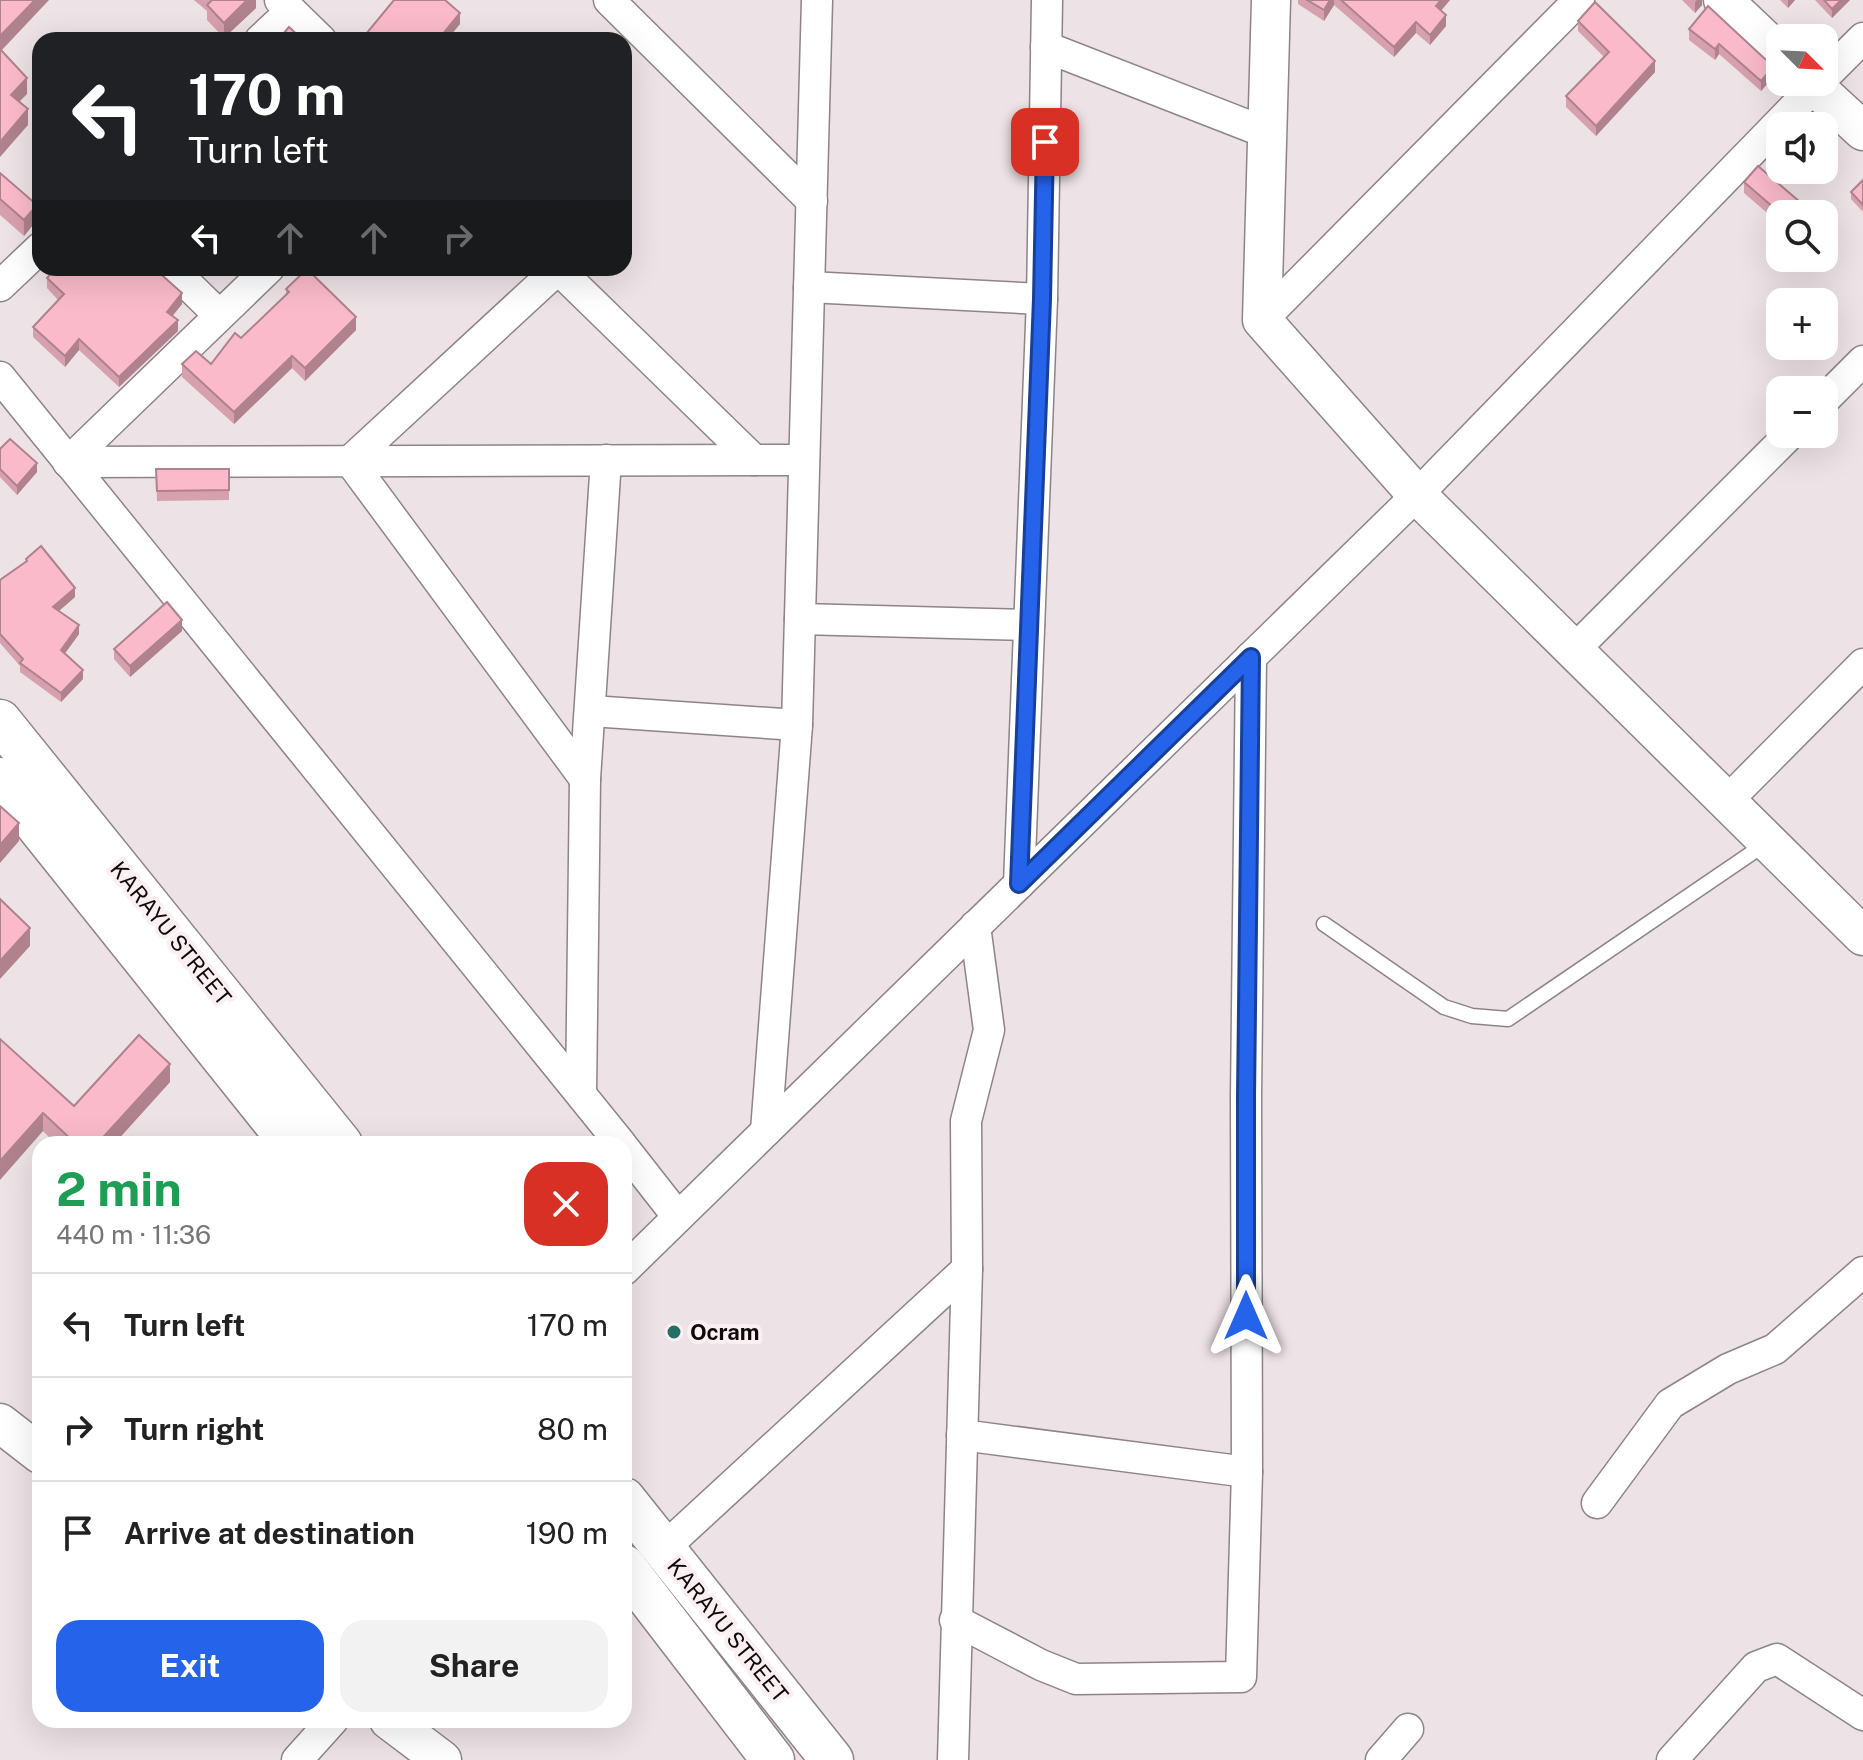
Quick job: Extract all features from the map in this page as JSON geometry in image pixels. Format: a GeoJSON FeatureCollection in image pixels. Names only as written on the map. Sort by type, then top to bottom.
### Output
{"type":"FeatureCollection","features":[{"type":"Feature","properties":{"kind":"main road","name":"KARAYU STREET"},"geometry":{"type":"LineString","coordinates":[[0,721],[335,1136]]}},
{"type":"Feature","properties":{"kind":"main road","name":"KARAYU STREET"},"geometry":{"type":"LineString","coordinates":[[0,779],[286,1136]]}},
{"type":"Feature","properties":{"kind":"main road","name":"KARAYU STREET"},"geometry":{"type":"LineString","coordinates":[[632,1509],[832,1760]]}},
{"type":"Feature","properties":{"kind":"main road","name":"KARAYU STREET"},"geometry":{"type":"LineString","coordinates":[[632,1576],[773,1760]]}},
{"type":"Feature","properties":{"kind":"street"},"geometry":{"type":"LineString","coordinates":[[609,0],[812,201]]}},
{"type":"Feature","properties":{"kind":"street"},"geometry":{"type":"LineString","coordinates":[[766,1131],[797,725],[817,0]]}},
{"type":"Feature","properties":{"kind":"street"},"geometry":{"type":"LineString","coordinates":[[1019,884],[1042,299],[1047,0]]}},
{"type":"Feature","properties":{"kind":"street"},"geometry":{"type":"LineString","coordinates":[[1262,320],[1579,0]]}},
{"type":"Feature","properties":{"kind":"street"},"geometry":{"type":"LineString","coordinates":[[1723,0],[1766,41]]}},
{"type":"Feature","properties":{"kind":"street"},"geometry":{"type":"LineString","coordinates":[[266,32],[286,5],[313,32]]}},
{"type":"Feature","properties":{"kind":"street"},"geometry":{"type":"LineString","coordinates":[[1278,7],[1267,133],[1262,320],[1417,495],[1863,936]]}},
{"type":"Feature","properties":{"kind":"street"},"geometry":{"type":"LineString","coordinates":[[1838,62],[1863,38]]}},
{"type":"Feature","properties":{"kind":"street"},"geometry":{"type":"LineString","coordinates":[[1046,47],[1267,133]]}},
{"type":"Feature","properties":{"kind":"street"},"geometry":{"type":"LineString","coordinates":[[632,1262],[1417,495],[1803,96]]}},
{"type":"Feature","properties":{"kind":"street"},"geometry":{"type":"LineString","coordinates":[[1830,96],[1863,131]]}},
{"type":"Feature","properties":{"kind":"street"},"geometry":{"type":"LineString","coordinates":[[0,286],[32,256]]}},
{"type":"Feature","properties":{"kind":"street"},"geometry":{"type":"LineString","coordinates":[[179,276],[219,315]]}},
{"type":"Feature","properties":{"kind":"street"},"geometry":{"type":"LineString","coordinates":[[68,462],[260,276]]}},
{"type":"Feature","properties":{"kind":"street"},"geometry":{"type":"LineString","coordinates":[[350,461],[549,276]]}},
{"type":"Feature","properties":{"kind":"street"},"geometry":{"type":"LineString","coordinates":[[566,276],[754,460]]}},
{"type":"Feature","properties":{"kind":"street"},"geometry":{"type":"LineString","coordinates":[[809,287],[1042,299]]}},
{"type":"Feature","properties":{"kind":"street"},"geometry":{"type":"LineString","coordinates":[[1838,386],[1863,361]]}},
{"type":"Feature","properties":{"kind":"street"},"geometry":{"type":"LineString","coordinates":[[0,377],[614,1136]]}},
{"type":"Feature","properties":{"kind":"street"},"geometry":{"type":"LineString","coordinates":[[1574,650],[1776,448]]}},
{"type":"Feature","properties":{"kind":"street"},"geometry":{"type":"LineString","coordinates":[[581,1094],[585,779],[606,460]]}},
{"type":"Feature","properties":{"kind":"street"},"geometry":{"type":"LineString","coordinates":[[68,462],[804,460]]}},
{"type":"Feature","properties":{"kind":"street"},"geometry":{"type":"LineString","coordinates":[[350,461],[585,779]]}},
{"type":"Feature","properties":{"kind":"street"},"geometry":{"type":"LineString","coordinates":[[800,619],[1029,625]]}},
{"type":"Feature","properties":{"kind":"street"},"geometry":{"type":"LineString","coordinates":[[955,1620],[1041,1665],[1076,1679],[1241,1677],[1247,1472],[1246,1098],[1251,657]]}},
{"type":"Feature","properties":{"kind":"street"},"geometry":{"type":"LineString","coordinates":[[1728,800],[1863,664]]}},
{"type":"Feature","properties":{"kind":"street"},"geometry":{"type":"LineString","coordinates":[[591,711],[797,725]]}},
{"type":"Feature","properties":{"kind":"street"},"geometry":{"type":"LineString","coordinates":[[953,1760],[967,1269],[966,1121],[989,1030],[975,926]]}},
{"type":"Feature","properties":{"kind":"street"},"geometry":{"type":"LineString","coordinates":[[632,1159],[678,1217]]}},
{"type":"Feature","properties":{"kind":"street"},"geometry":{"type":"LineString","coordinates":[[663,1549],[967,1269]]}},
{"type":"Feature","properties":{"kind":"street"},"geometry":{"type":"LineString","coordinates":[[1597,1503],[1670,1404],[1728,1369],[1775,1349],[1863,1272]]}},
{"type":"Feature","properties":{"kind":"street"},"geometry":{"type":"LineString","coordinates":[[0,1423],[32,1448]]}},
{"type":"Feature","properties":{"kind":"street"},"geometry":{"type":"LineString","coordinates":[[962,1435],[1247,1472]]}},
{"type":"Feature","properties":{"kind":"street"},"geometry":{"type":"LineString","coordinates":[[1672,1760],[1756,1667],[1777,1659],[1863,1715]]}},
{"type":"Feature","properties":{"kind":"street"},"geometry":{"type":"LineString","coordinates":[[297,1760],[326,1728]]}},
{"type":"Feature","properties":{"kind":"street"},"geometry":{"type":"LineString","coordinates":[[400,1728],[442,1760]]}},
{"type":"Feature","properties":{"kind":"street"},"geometry":{"type":"LineString","coordinates":[[1381,1760],[1408,1729]]}},
{"type":"Feature","properties":{"kind":"lane"},"geometry":{"type":"LineString","coordinates":[[1324,924],[1444,1007],[1472,1016],[1508,1019],[1769,841]]}},
{"type":"Feature","properties":{"kind":"building"},"geometry":{"type":"Polygon","coordinates":[[[0,0],[35,0],[0,36],[0,0]]]}},
{"type":"Feature","properties":{"kind":"building"},"geometry":{"type":"Polygon","coordinates":[[[212,0],[247,0],[224,23],[207,5],[212,0]]]}},
{"type":"Feature","properties":{"kind":"building"},"geometry":{"type":"Polygon","coordinates":[[[394,0],[445,0],[460,13],[445,32],[368,32],[394,0]]]}},
{"type":"Feature","properties":{"kind":"building"},"geometry":{"type":"Polygon","coordinates":[[[1307,0],[1330,0],[1324,10],[1307,0]]]}},
{"type":"Feature","properties":{"kind":"building"},"geometry":{"type":"Polygon","coordinates":[[[1341,0],[1441,0],[1436,6],[1446,15],[1430,35],[1416,22],[1394,47],[1341,0]]]}},
{"type":"Feature","properties":{"kind":"building"},"geometry":{"type":"Polygon","coordinates":[[[1824,0],[1841,0],[1832,9],[1824,0]]]}},
{"type":"Feature","properties":{"kind":"building"},"geometry":{"type":"Polygon","coordinates":[[[1595,2],[1655,61],[1596,126],[1566,96],[1609,52],[1578,21],[1595,2]]]}},
{"type":"Feature","properties":{"kind":"building"},"geometry":{"type":"Polygon","coordinates":[[[1708,6],[1766,60],[1766,75],[1761,81],[1719,44],[1715,49],[1689,29],[1708,6]]]}},
{"type":"Feature","properties":{"kind":"building"},"geometry":{"type":"Polygon","coordinates":[[[0,49],[27,78],[11,95],[28,109],[0,142],[0,49]]]}},
{"type":"Feature","properties":{"kind":"building"},"geometry":{"type":"Polygon","coordinates":[[[1758,166],[1766,173],[1766,184],[1779,184],[1798,200],[1766,201],[1744,182],[1758,166]]]}},
{"type":"Feature","properties":{"kind":"building"},"geometry":{"type":"Polygon","coordinates":[[[0,173],[32,201],[32,211],[24,220],[0,199],[0,173]]]}},
{"type":"Feature","properties":{"kind":"building"},"geometry":{"type":"Polygon","coordinates":[[[1863,180],[1863,205],[1851,192],[1863,180]]]}},
{"type":"Feature","properties":{"kind":"building"},"geometry":{"type":"Polygon","coordinates":[[[163,276],[182,293],[167,312],[178,320],[119,377],[79,339],[65,356],[33,327],[64,294],[47,278],[163,276]]]}},
{"type":"Feature","properties":{"kind":"building"},"geometry":{"type":"Polygon","coordinates":[[[300,276],[314,276],[356,317],[305,368],[292,356],[234,412],[182,364],[196,351],[211,364],[235,333],[241,338],[289,292],[286,289],[300,276]]]}},
{"type":"Feature","properties":{"kind":"building"},"geometry":{"type":"Polygon","coordinates":[[[10,439],[37,463],[17,486],[0,469],[0,449],[10,439]]]}},
{"type":"Feature","properties":{"kind":"building"},"geometry":{"type":"Polygon","coordinates":[[[156,469],[229,469],[229,490],[157,491],[156,469]]]}},
{"type":"Feature","properties":{"kind":"building"},"geometry":{"type":"Polygon","coordinates":[[[41,546],[75,588],[53,607],[79,625],[61,650],[83,670],[61,693],[20,663],[23,659],[0,634],[0,580],[27,561],[41,546]]]}},
{"type":"Feature","properties":{"kind":"building"},"geometry":{"type":"Polygon","coordinates":[[[167,602],[182,620],[130,666],[114,649],[167,602]]]}},
{"type":"Feature","properties":{"kind":"building"},"geometry":{"type":"Polygon","coordinates":[[[0,806],[19,823],[0,845],[0,806]]]}},
{"type":"Feature","properties":{"kind":"building"},"geometry":{"type":"Polygon","coordinates":[[[0,899],[30,928],[0,961],[0,899]]]}},
{"type":"Feature","properties":{"kind":"building"},"geometry":{"type":"Polygon","coordinates":[[[139,1035],[170,1064],[104,1136],[67,1136],[43,1113],[0,1161],[0,1039],[74,1106],[139,1035]]]}},
{"type":"Feature","properties":{"kind":"place","name":"Ocram"},"geometry":{"type":"Point","coordinates":[674,1332]}},
{"type":"Feature","properties":{"kind":"route"},"geometry":{"type":"LineString","coordinates":[[1045,142],[1042,299],[1019,884],[1251,657],[1246,1316]]}}]}
